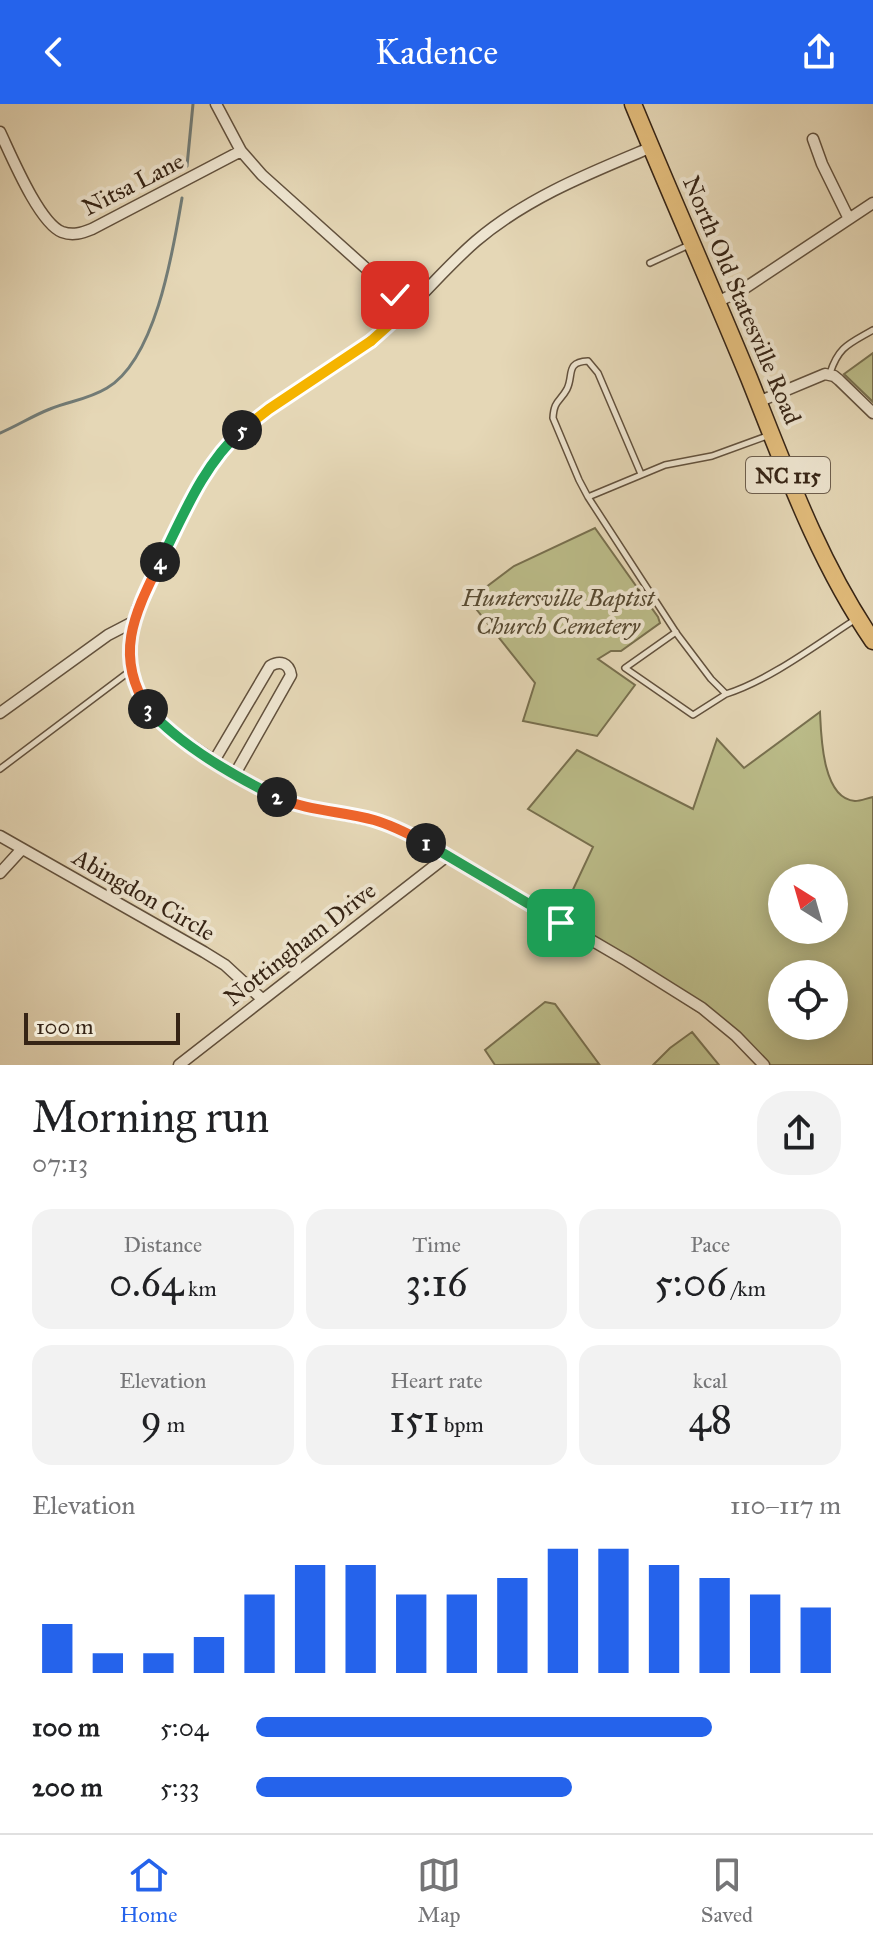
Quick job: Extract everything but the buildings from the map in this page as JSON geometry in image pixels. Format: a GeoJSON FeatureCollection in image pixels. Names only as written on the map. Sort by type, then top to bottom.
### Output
{"type":"FeatureCollection","features":[{"type":"Feature","properties":{"kind":"main road","name":"North Old Statesville Road"},"geometry":{"type":"LineString","coordinates":[[633,104],[694,243],[822,554],[873,641]]}},
{"type":"Feature","properties":{"kind":"street"},"geometry":{"type":"LineString","coordinates":[[216,104],[241,151],[262,175],[409,307]]}},
{"type":"Feature","properties":{"kind":"street","name":"Nitsa Lane"},"geometry":{"type":"LineString","coordinates":[[0,132],[42,213],[59,231],[74,234],[92,229],[241,151]]}},
{"type":"Feature","properties":{"kind":"street"},"geometry":{"type":"LineString","coordinates":[[813,139],[849,219]]}},
{"type":"Feature","properties":{"kind":"street"},"geometry":{"type":"LineString","coordinates":[[652,147],[553,190],[514,213],[477,241],[373,340],[269,409],[229,442],[207,471],[144,594],[133,622],[131,671],[141,698],[160,722],[214,761],[283,800],[374,820],[447,856],[702,1008],[764,1065]]}},
{"type":"Feature","properties":{"kind":"street"},"geometry":{"type":"LineString","coordinates":[[717,302],[742,290],[873,203]]}},
{"type":"Feature","properties":{"kind":"street"},"geometry":{"type":"LineString","coordinates":[[758,402],[829,374],[873,413]]}},
{"type":"Feature","properties":{"kind":"street"},"geometry":{"type":"LineString","coordinates":[[0,713],[108,635],[133,622]]}},
{"type":"Feature","properties":{"kind":"street"},"geometry":{"type":"LineString","coordinates":[[214,761],[270,666],[284,663],[290,668],[291,675],[235,774]]}},
{"type":"Feature","properties":{"kind":"street","name":"Abingdon Circle"},"geometry":{"type":"LineString","coordinates":[[0,836],[225,965],[262,999]]}},
{"type":"Feature","properties":{"kind":"street"},"geometry":{"type":"LineString","coordinates":[[0,873],[22,849]]}},
{"type":"Feature","properties":{"kind":"street","name":"Nottingham Drive"},"geometry":{"type":"LineString","coordinates":[[179,1065],[447,856]]}},
{"type":"Feature","properties":{"kind":"lane"},"geometry":{"type":"LineString","coordinates":[[650,263],[694,243]]}},
{"type":"Feature","properties":{"kind":"lane"},"geometry":{"type":"LineString","coordinates":[[829,374],[839,352],[873,330]]}},
{"type":"Feature","properties":{"kind":"lane"},"geometry":{"type":"LineString","coordinates":[[641,474],[598,373],[588,361],[580,361],[570,372],[566,390],[554,408],[553,418],[588,497],[676,632],[726,694]]}},
{"type":"Feature","properties":{"kind":"lane"},"geometry":{"type":"LineString","coordinates":[[588,497],[665,465],[729,451],[771,434]]}},
{"type":"Feature","properties":{"kind":"lane"},"geometry":{"type":"LineString","coordinates":[[676,632],[625,668],[693,715],[726,694],[740,690],[779,668],[857,618]]}},
{"type":"Feature","properties":{"kind":"lane"},"geometry":{"type":"LineString","coordinates":[[0,769],[131,671]]}},
{"type":"Feature","properties":{"kind":"green space"},"geometry":{"type":"Polygon","coordinates":[[[873,353],[873,402],[844,374],[873,353]]]}},
{"type":"Feature","properties":{"kind":"green space","name":"Huntersville Baptist Church Cemetery"},"geometry":{"type":"Polygon","coordinates":[[[595,528],[660,623],[621,651],[611,651],[598,659],[635,685],[597,736],[523,721],[535,683],[469,600],[514,566],[595,528]]]}},
{"type":"Feature","properties":{"kind":"green space"},"geometry":{"type":"Polygon","coordinates":[[[820,712],[826,764],[836,789],[844,798],[855,801],[873,797],[873,1065],[764,1065],[736,1036],[554,919],[562,913],[593,847],[528,809],[577,750],[693,809],[717,739],[744,768],[820,712]]]}},
{"type":"Feature","properties":{"kind":"green space"},"geometry":{"type":"Polygon","coordinates":[[[545,1002],[555,1004],[599,1064],[495,1065],[485,1050],[545,1002]]]}},
{"type":"Feature","properties":{"kind":"green space"},"geometry":{"type":"Polygon","coordinates":[[[692,1032],[719,1065],[653,1065],[670,1048],[692,1032]]]}},
{"type":"Feature","properties":{"kind":"waterway"},"geometry":{"type":"LineString","coordinates":[[187,166],[193,104]]}},
{"type":"Feature","properties":{"kind":"waterway"},"geometry":{"type":"LineString","coordinates":[[0,433],[50,409],[100,392],[124,374],[138,354],[160,302],[182,198]]}},
{"type":"Feature","properties":{"kind":"route"},"geometry":{"type":"LineString","coordinates":[[395,295],[409,307],[385,330],[350,357],[269,409],[218,454],[192,498],[138,607],[130,648],[134,683],[141,698],[160,722],[194,748],[258,788],[299,805],[374,820],[411,835],[561,923]]}}]}
